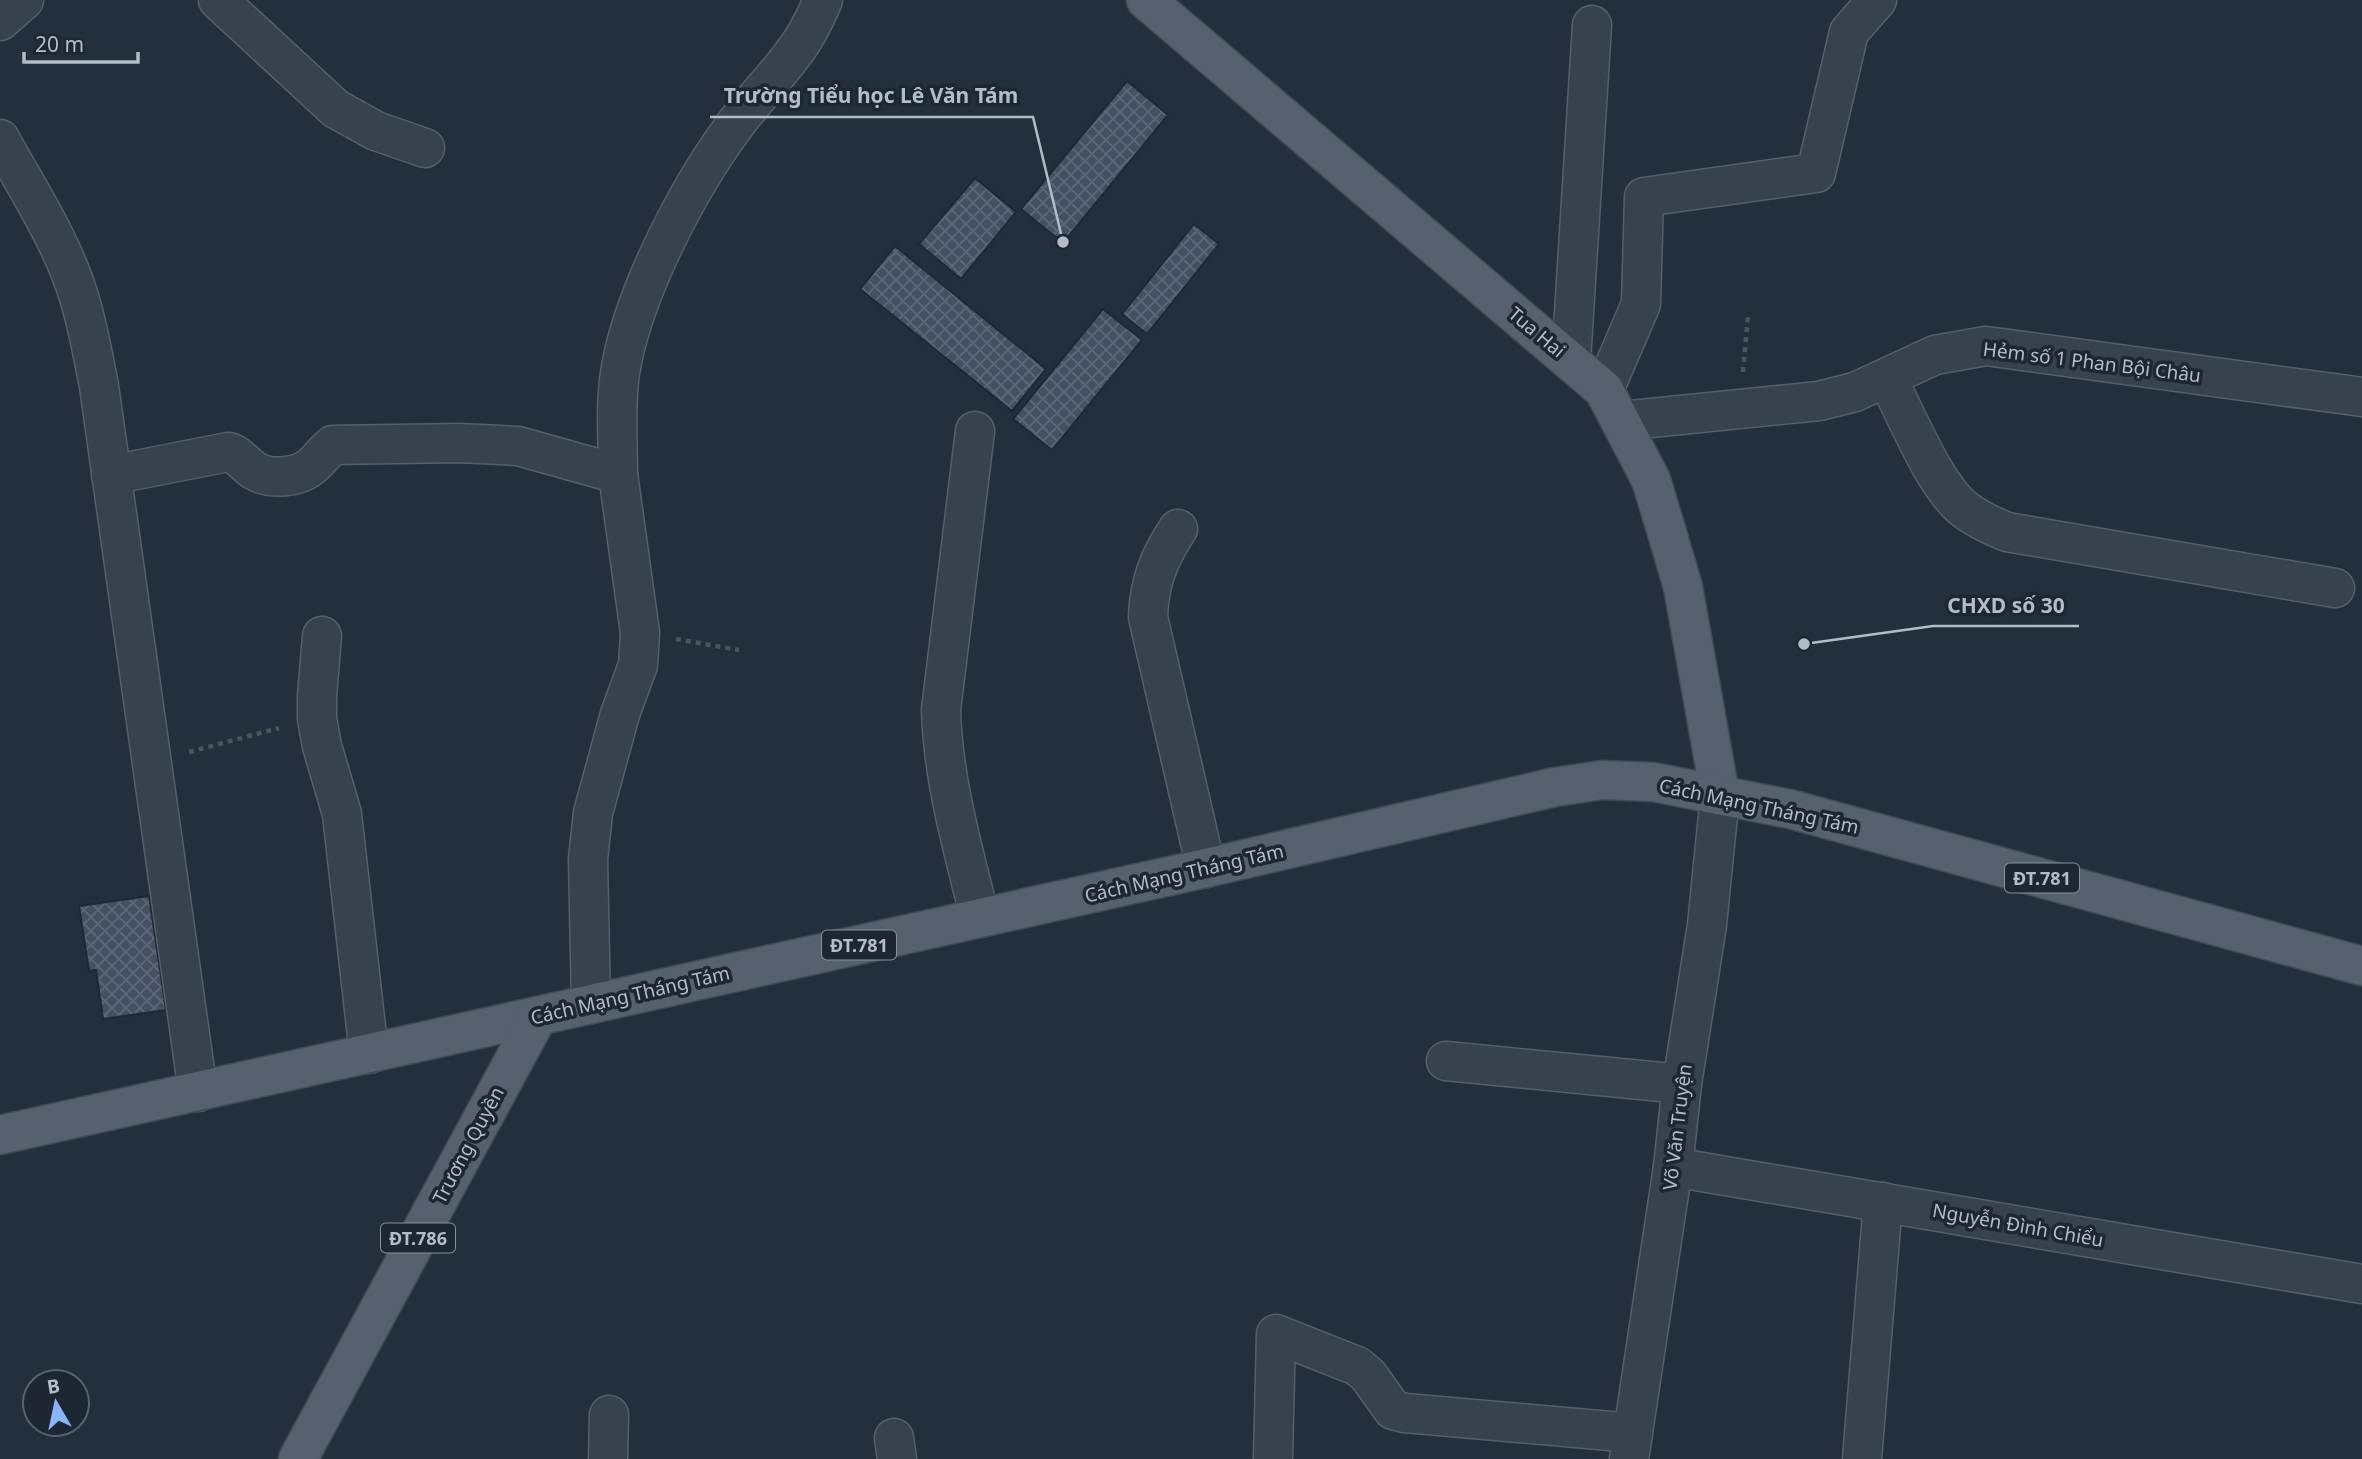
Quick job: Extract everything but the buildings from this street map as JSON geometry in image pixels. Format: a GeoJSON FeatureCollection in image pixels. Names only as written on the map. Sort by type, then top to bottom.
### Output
{"type":"FeatureCollection","features":[{"type":"Feature","properties":{"kind":"main road","name":"Tua Hai"},"geometry":{"type":"LineString","coordinates":[[1146,0],[1571,361],[1613,405],[1651,480],[1683,587],[1720,794]]}},
{"type":"Feature","properties":{"kind":"main road","name":"Cách Mạng Tháng Tám"},"geometry":{"type":"LineString","coordinates":[[0,1135],[1206,868],[1555,787],[1602,780],[1653,782],[1790,809],[2362,966]]}},
{"type":"Feature","properties":{"kind":"main road","name":"Trương Quyền"},"geometry":{"type":"LineString","coordinates":[[298,1459],[538,1016]]}},
{"type":"Feature","properties":{"kind":"street"},"geometry":{"type":"LineString","coordinates":[[0,21],[24,0]]}},
{"type":"Feature","properties":{"kind":"street"},"geometry":{"type":"LineString","coordinates":[[218,0],[336,109],[376,131],[425,148]]}},
{"type":"Feature","properties":{"kind":"street"},"geometry":{"type":"LineString","coordinates":[[591,1004],[588,859],[593,813],[620,714],[638,664],[640,633],[618,474],[620,374],[635,310],[676,222],[701,176],[731,130],[794,54],[823,0]]}},
{"type":"Feature","properties":{"kind":"street"},"geometry":{"type":"LineString","coordinates":[[1613,405],[1641,304],[1644,197],[1816,173],[1849,32],[1877,0]]}},
{"type":"Feature","properties":{"kind":"street"},"geometry":{"type":"LineString","coordinates":[[1571,361],[1592,25]]}},
{"type":"Feature","properties":{"kind":"street"},"geometry":{"type":"LineString","coordinates":[[0,139],[65,259],[78,296],[99,386],[198,1091]]}},
{"type":"Feature","properties":{"kind":"street","name":"Hẻm số 1 Phan Bội Châu"},"geometry":{"type":"LineString","coordinates":[[1613,405],[1740,408],[1819,401],[1855,392],[1935,355],[1986,346],[2362,397]]}},
{"type":"Feature","properties":{"kind":"street"},"geometry":{"type":"LineString","coordinates":[[1887,379],[1948,493],[1964,509],[1984,522],[2007,532],[2335,588]]}},
{"type":"Feature","properties":{"kind":"street"},"geometry":{"type":"LineString","coordinates":[[975,431],[962,557],[941,710],[942,750],[949,790],[980,918]]}},
{"type":"Feature","properties":{"kind":"street"},"geometry":{"type":"LineString","coordinates":[[111,475],[228,452],[235,454],[255,471],[267,475],[292,475],[304,472],[333,445],[459,443],[518,446],[618,474]]}},
{"type":"Feature","properties":{"kind":"street"},"geometry":{"type":"LineString","coordinates":[[1178,529],[1155,569],[1149,595],[1148,617],[1206,868]]}},
{"type":"Feature","properties":{"kind":"street"},"geometry":{"type":"LineString","coordinates":[[322,636],[317,719],[342,814],[369,1054]]}},
{"type":"Feature","properties":{"kind":"street","name":"Võ Văn Truyện"},"geometry":{"type":"LineString","coordinates":[[1631,1446],[1707,925],[1720,794]]}},
{"type":"Feature","properties":{"kind":"street"},"geometry":{"type":"LineString","coordinates":[[1446,1061],[1682,1084]]}},
{"type":"Feature","properties":{"kind":"street","name":"Nguyễn Đình Chiểu"},"geometry":{"type":"LineString","coordinates":[[1673,1167],[2362,1284]]}},
{"type":"Feature","properties":{"kind":"street"},"geometry":{"type":"LineString","coordinates":[[1862,1459],[1883,1202]]}},
{"type":"Feature","properties":{"kind":"street"},"geometry":{"type":"LineString","coordinates":[[1273,1459],[1276,1335],[1357,1366],[1368,1375],[1393,1410],[1631,1446]]}},
{"type":"Feature","properties":{"kind":"street"},"geometry":{"type":"LineString","coordinates":[[608,1459],[610,1415]]}},
{"type":"Feature","properties":{"kind":"path"},"geometry":{"type":"LineString","coordinates":[[1740,408],[1748,316]]}},
{"type":"Feature","properties":{"kind":"path"},"geometry":{"type":"LineString","coordinates":[[640,633],[739,650]]}},
{"type":"Feature","properties":{"kind":"path"},"geometry":{"type":"LineString","coordinates":[[185,753],[317,719]]}},
{"type":"Feature","properties":{"kind":"place","name":"Trường Tiểu học Lê Văn Tám"},"geometry":{"type":"Point","coordinates":[1063,242]}},
{"type":"Feature","properties":{"kind":"place","name":"CHXD số 30"},"geometry":{"type":"Point","coordinates":[1804,644]}}]}
